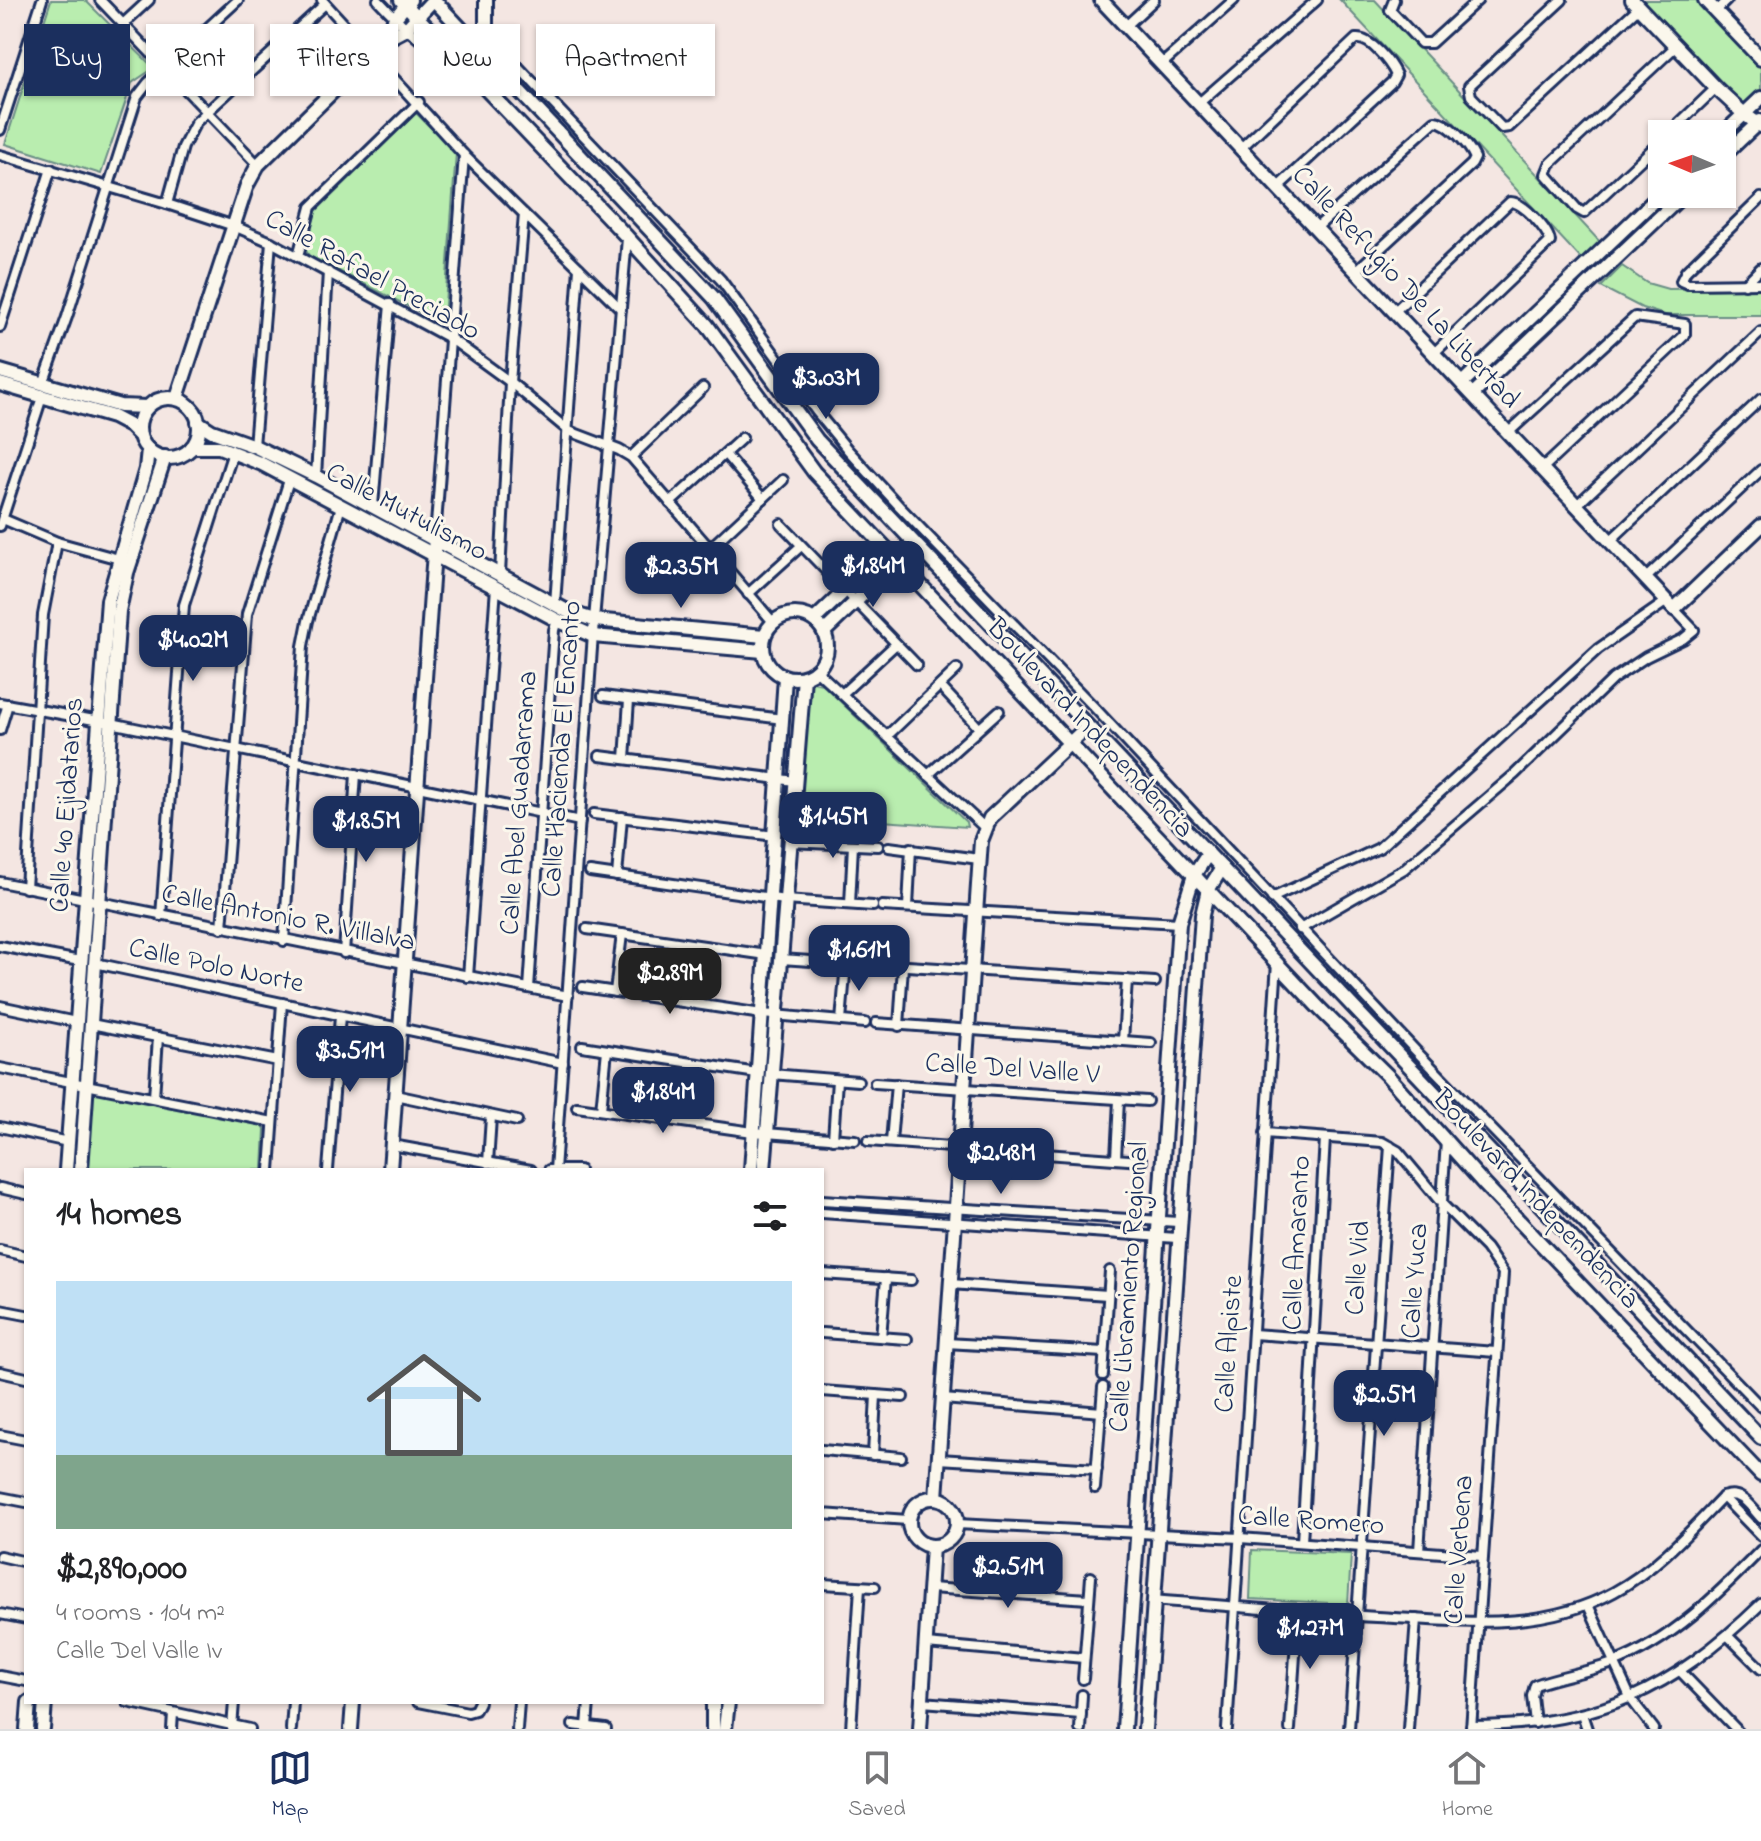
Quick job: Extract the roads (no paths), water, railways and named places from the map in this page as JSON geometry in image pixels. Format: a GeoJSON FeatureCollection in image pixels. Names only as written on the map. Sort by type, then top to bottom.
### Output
{"type":"FeatureCollection","features":[{"type":"Feature","properties":{"kind":"street"},"geometry":{"type":"LineString","coordinates":[[0,130],[42,0]]}},
{"type":"Feature","properties":{"kind":"street"},"geometry":{"type":"LineString","coordinates":[[100,0],[123,24],[149,0]]}},
{"type":"Feature","properties":{"kind":"street"},"geometry":{"type":"LineString","coordinates":[[213,24],[238,0]]}},
{"type":"Feature","properties":{"kind":"street"},"geometry":{"type":"LineString","coordinates":[[378,0],[414,36]]}},
{"type":"Feature","properties":{"kind":"street"},"geometry":{"type":"LineString","coordinates":[[398,33],[434,0]]}},
{"type":"Feature","properties":{"kind":"street","name":"Boulevard Independencia"},"geometry":{"type":"LineString","coordinates":[[434,0],[457,24]]}},
{"type":"Feature","properties":{"kind":"street"},"geometry":{"type":"LineString","coordinates":[[486,0],[486,24]]}},
{"type":"Feature","properties":{"kind":"street","name":"Calle Refugio De La Libertad"},"geometry":{"type":"LineString","coordinates":[[1101,0],[1671,605]]}},
{"type":"Feature","properties":{"kind":"street"},"geometry":{"type":"LineString","coordinates":[[1126,26],[1154,0]]}},
{"type":"Feature","properties":{"kind":"street"},"geometry":{"type":"LineString","coordinates":[[1162,64],[1234,0]]}},
{"type":"Feature","properties":{"kind":"street"},"geometry":{"type":"LineString","coordinates":[[1199,103],[1317,0]]}},
{"type":"Feature","properties":{"kind":"street"},"geometry":{"type":"LineString","coordinates":[[1392,4],[1425,45],[1478,0]]}},
{"type":"Feature","properties":{"kind":"street"},"geometry":{"type":"LineString","coordinates":[[1562,0],[1468,89],[1471,96],[1504,129],[1636,4],[1716,88],[1744,114],[1759,123],[1736,144]]}},
{"type":"Feature","properties":{"kind":"street"},"geometry":{"type":"LineString","coordinates":[[1705,0],[1759,52]]}},
{"type":"Feature","properties":{"kind":"street"},"geometry":{"type":"LineString","coordinates":[[1716,11],[1727,0]]}},
{"type":"Feature","properties":{"kind":"street"},"geometry":{"type":"LineString","coordinates":[[167,204],[189,131],[207,111],[324,2],[345,24]]}},
{"type":"Feature","properties":{"kind":"street"},"geometry":{"type":"LineString","coordinates":[[392,24],[406,2]]}},
{"type":"Feature","properties":{"kind":"street","name":"Boulevard Independencia"},"geometry":{"type":"LineString","coordinates":[[406,2],[424,24]]}},
{"type":"Feature","properties":{"kind":"street"},"geometry":{"type":"LineString","coordinates":[[130,31],[146,47]]}},
{"type":"Feature","properties":{"kind":"street"},"geometry":{"type":"LineString","coordinates":[[1241,148],[1360,37],[1392,67],[1396,75],[1392,82],[1278,187]]}},
{"type":"Feature","properties":{"kind":"street"},"geometry":{"type":"LineString","coordinates":[[1648,153],[1584,213],[1547,177],[1545,171],[1676,46]]}},
{"type":"Feature","properties":{"kind":"street"},"geometry":{"type":"LineString","coordinates":[[520,69],[721,280],[848,450],[1300,929],[1761,1407]]}},
{"type":"Feature","properties":{"kind":"street"},"geometry":{"type":"LineString","coordinates":[[398,80],[464,155],[621,309]]}},
{"type":"Feature","properties":{"kind":"street"},"geometry":{"type":"LineString","coordinates":[[119,559],[1,522],[133,104],[146,86]]}},
{"type":"Feature","properties":{"kind":"street"},"geometry":{"type":"LineString","coordinates":[[1683,120],[1716,88]]}},
{"type":"Feature","properties":{"kind":"street","name":"Boulevard Independencia"},"geometry":{"type":"LineString","coordinates":[[520,91],[714,298],[817,440],[1761,1438]]}},
{"type":"Feature","properties":{"kind":"street"},"geometry":{"type":"LineString","coordinates":[[193,96],[258,165]]}},
{"type":"Feature","properties":{"kind":"street"},"geometry":{"type":"LineString","coordinates":[[177,398],[247,185],[258,165],[328,96]]}},
{"type":"Feature","properties":{"kind":"street","name":"Boulevard Independencia"},"geometry":{"type":"LineString","coordinates":[[493,96],[707,325],[814,472],[1320,1009],[1387,1075],[1761,1475]]}},
{"type":"Feature","properties":{"kind":"street"},"geometry":{"type":"LineString","coordinates":[[1736,122],[1761,98]]}},
{"type":"Feature","properties":{"kind":"street"},"geometry":{"type":"LineString","coordinates":[[298,256],[311,207],[419,102]]}},
{"type":"Feature","properties":{"kind":"street"},"geometry":{"type":"LineString","coordinates":[[1316,228],[1438,120],[1472,152],[1474,161],[1356,271]]}},
{"type":"Feature","properties":{"kind":"street","name":"Calle Rafael Preciado"},"geometry":{"type":"LineString","coordinates":[[0,155],[234,226],[298,256],[451,339],[569,431],[631,457],[773,622]]}},
{"type":"Feature","properties":{"kind":"street"},"geometry":{"type":"LineString","coordinates":[[390,1168],[464,155]]}},
{"type":"Feature","properties":{"kind":"street"},"geometry":{"type":"LineString","coordinates":[[0,327],[51,169]]}},
{"type":"Feature","properties":{"kind":"street"},"geometry":{"type":"LineString","coordinates":[[1761,198],[1686,271],[1681,281],[1688,284],[1761,283]]}},
{"type":"Feature","properties":{"kind":"street"},"geometry":{"type":"LineString","coordinates":[[1395,311],[1513,201],[1519,203],[1549,234],[1550,242],[1434,353]]}},
{"type":"Feature","properties":{"kind":"street"},"geometry":{"type":"LineString","coordinates":[[1462,383],[1648,206]]}},
{"type":"Feature","properties":{"kind":"street"},"geometry":{"type":"LineString","coordinates":[[1473,394],[1669,208]]}},
{"type":"Feature","properties":{"kind":"street"},"geometry":{"type":"LineString","coordinates":[[500,574],[510,382],[524,214]]}},
{"type":"Feature","properties":{"kind":"street","name":"Calle Hacienda El Encanto"},"geometry":{"type":"LineString","coordinates":[[553,1168],[594,620],[627,237]]}},
{"type":"Feature","properties":{"kind":"street"},"geometry":{"type":"LineString","coordinates":[[254,446],[271,242]]}},
{"type":"Feature","properties":{"kind":"street"},"geometry":{"type":"LineString","coordinates":[[1594,258],[1605,270]]}},
{"type":"Feature","properties":{"kind":"street"},"geometry":{"type":"LineString","coordinates":[[555,604],[579,268]]}},
{"type":"Feature","properties":{"kind":"street"},"geometry":{"type":"LineString","coordinates":[[1745,284],[1761,268]]}},
{"type":"Feature","properties":{"kind":"street"},"geometry":{"type":"LineString","coordinates":[[316,476],[328,272]]}},
{"type":"Feature","properties":{"kind":"street"},"geometry":{"type":"LineString","coordinates":[[373,506],[390,304]]}},
{"type":"Feature","properties":{"kind":"street"},"geometry":{"type":"LineString","coordinates":[[1509,432],[1635,317],[1685,324],[1685,335],[1543,468]]}},
{"type":"Feature","properties":{"kind":"street"},"geometry":{"type":"LineString","coordinates":[[1577,505],[1761,332]]}},
{"type":"Feature","properties":{"kind":"street"},"geometry":{"type":"LineString","coordinates":[[0,371],[124,422],[140,436],[154,455],[178,457],[192,447],[199,433],[198,422],[193,409],[177,398],[161,398],[141,415],[140,436]]}},
{"type":"Feature","properties":{"kind":"street"},"geometry":{"type":"LineString","coordinates":[[0,384],[120,406],[147,407]]}},
{"type":"Feature","properties":{"kind":"street"},"geometry":{"type":"LineString","coordinates":[[631,457],[703,388]]}},
{"type":"Feature","properties":{"kind":"street"},"geometry":{"type":"LineString","coordinates":[[1611,540],[1761,399]]}},
{"type":"Feature","properties":{"kind":"street","name":"Calle Mutulismo"},"geometry":{"type":"LineString","coordinates":[[198,422],[316,476],[569,612],[594,620],[764,636]]}},
{"type":"Feature","properties":{"kind":"street"},"geometry":{"type":"LineString","coordinates":[[670,503],[742,438]]}},
{"type":"Feature","properties":{"kind":"street","name":"Calle Mutulismo"},"geometry":{"type":"LineString","coordinates":[[192,447],[219,447],[262,464],[557,620],[593,636],[763,651]]}},
{"type":"Feature","properties":{"kind":"street","name":"Calle 40 Ejidatarios"},"geometry":{"type":"LineString","coordinates":[[66,1168],[85,900],[105,722],[121,595],[138,520],[148,449]]}},
{"type":"Feature","properties":{"kind":"street"},"geometry":{"type":"LineString","coordinates":[[161,916],[184,605],[233,452]]}},
{"type":"Feature","properties":{"kind":"street"},"geometry":{"type":"LineString","coordinates":[[725,454],[763,499]]}},
{"type":"Feature","properties":{"kind":"street","name":"Calle 40 Ejidatarios"},"geometry":{"type":"LineString","coordinates":[[81,1168],[99,903],[108,600],[119,559],[165,457]]}},
{"type":"Feature","properties":{"kind":"street"},"geometry":{"type":"LineString","coordinates":[[1646,578],[1761,470]]}},
{"type":"Feature","properties":{"kind":"street"},"geometry":{"type":"LineString","coordinates":[[222,928],[247,614],[289,480]]}},
{"type":"Feature","properties":{"kind":"street"},"geometry":{"type":"LineString","coordinates":[[709,549],[783,480]]}},
{"type":"Feature","properties":{"kind":"street"},"geometry":{"type":"LineString","coordinates":[[284,941],[305,631],[341,506]]}},
{"type":"Feature","properties":{"kind":"street"},"geometry":{"type":"LineString","coordinates":[[781,524],[917,665]]}},
{"type":"Feature","properties":{"kind":"street"},"geometry":{"type":"LineString","coordinates":[[1272,898],[1379,848],[1598,649],[1671,605],[1761,526]]}},
{"type":"Feature","properties":{"kind":"street"},"geometry":{"type":"LineString","coordinates":[[26,888],[43,615],[57,542]]}},
{"type":"Feature","properties":{"kind":"street"},"geometry":{"type":"LineString","coordinates":[[748,594],[801,546]]}},
{"type":"Feature","properties":{"kind":"street"},"geometry":{"type":"LineString","coordinates":[[814,620],[888,550]]}},
{"type":"Feature","properties":{"kind":"street"},"geometry":{"type":"LineString","coordinates":[[824,632],[898,561]]}},
{"type":"Feature","properties":{"kind":"street"},"geometry":{"type":"LineString","coordinates":[[468,977],[496,587]]}},
{"type":"Feature","properties":{"kind":"street"},"geometry":{"type":"LineString","coordinates":[[1300,929],[1404,869],[1515,774],[1613,679],[1694,630],[1671,605]]}},
{"type":"Feature","properties":{"kind":"street"},"geometry":{"type":"LineString","coordinates":[[557,620],[569,612]]}},
{"type":"Feature","properties":{"kind":"street"},"geometry":{"type":"LineString","coordinates":[[788,614],[814,620],[824,632],[827,649],[816,670],[804,677],[785,677],[768,665],[763,651],[764,636],[773,622],[788,614]]}},
{"type":"Feature","properties":{"kind":"street","name":"Calle Abel Guadarrama"},"geometry":{"type":"LineString","coordinates":[[529,988],[557,620]]}},
{"type":"Feature","properties":{"kind":"street"},"geometry":{"type":"LineString","coordinates":[[842,694],[896,644]]}},
{"type":"Feature","properties":{"kind":"street"},"geometry":{"type":"LineString","coordinates":[[1029,664],[1041,653]]}},
{"type":"Feature","properties":{"kind":"street"},"geometry":{"type":"LineString","coordinates":[[887,736],[957,669]]}},
{"type":"Feature","properties":{"kind":"street"},"geometry":{"type":"LineString","coordinates":[[816,670],[984,827]]}},
{"type":"Feature","properties":{"kind":"street"},"geometry":{"type":"LineString","coordinates":[[764,1168],[757,1073],[785,677]]}},
{"type":"Feature","properties":{"kind":"street"},"geometry":{"type":"LineString","coordinates":[[751,1168],[771,1074],[804,677]]}},
{"type":"Feature","properties":{"kind":"street"},"geometry":{"type":"LineString","coordinates":[[940,686],[979,728]]}},
{"type":"Feature","properties":{"kind":"street"},"geometry":{"type":"LineString","coordinates":[[603,696],[783,719]]}},
{"type":"Feature","properties":{"kind":"street"},"geometry":{"type":"LineString","coordinates":[[625,759],[629,700]]}},
{"type":"Feature","properties":{"kind":"street"},"geometry":{"type":"LineString","coordinates":[[0,730],[4,704],[174,736],[580,821]]}},
{"type":"Feature","properties":{"kind":"street"},"geometry":{"type":"LineString","coordinates":[[928,775],[999,711]]}},
{"type":"Feature","properties":{"kind":"street"},"geometry":{"type":"LineString","coordinates":[[936,1498],[975,912],[984,827],[997,810],[1087,727]]}},
{"type":"Feature","properties":{"kind":"street"},"geometry":{"type":"LineString","coordinates":[[600,756],[795,781]]}},
{"type":"Feature","properties":{"kind":"street"},"geometry":{"type":"LineString","coordinates":[[344,953],[356,774]]}},
{"type":"Feature","properties":{"kind":"street"},"geometry":{"type":"LineString","coordinates":[[594,814],[775,836]]}},
{"type":"Feature","properties":{"kind":"street"},"geometry":{"type":"LineString","coordinates":[[617,876],[622,817]]}},
{"type":"Feature","properties":{"kind":"street"},"geometry":{"type":"LineString","coordinates":[[789,842],[878,846]]}},
{"type":"Feature","properties":{"kind":"street"},"geometry":{"type":"LineString","coordinates":[[850,904],[853,845]]}},
{"type":"Feature","properties":{"kind":"street"},"geometry":{"type":"LineString","coordinates":[[889,847],[979,859]]}},
{"type":"Feature","properties":{"kind":"street"},"geometry":{"type":"LineString","coordinates":[[908,907],[911,848]]}},
{"type":"Feature","properties":{"kind":"street","name":"Calle Libramiento Regional"},"geometry":{"type":"LineString","coordinates":[[1124,1729],[1179,923],[1194,875],[1208,854]]}},
{"type":"Feature","properties":{"kind":"street","name":"Calle Libramiento Regional"},"geometry":{"type":"LineString","coordinates":[[1145,1729],[1178,1222],[1202,915],[1208,890],[1222,868]]}},
{"type":"Feature","properties":{"kind":"street"},"geometry":{"type":"LineString","coordinates":[[590,872],[785,900],[1179,923]]}},
{"type":"Feature","properties":{"kind":"street","name":"Calle Antonio R. Villalva"},"geometry":{"type":"LineString","coordinates":[[0,882],[568,996]]}},
{"type":"Feature","properties":{"kind":"street"},"geometry":{"type":"LineString","coordinates":[[587,929],[767,955]]}},
{"type":"Feature","properties":{"kind":"street"},"geometry":{"type":"LineString","coordinates":[[615,992],[622,934]]}},
{"type":"Feature","properties":{"kind":"street"},"geometry":{"type":"LineString","coordinates":[[0,946],[80,961]]}},
{"type":"Feature","properties":{"kind":"street"},"geometry":{"type":"LineString","coordinates":[[781,959],[1155,982]]}},
{"type":"Feature","properties":{"kind":"street","name":"Calle Alpiste"},"geometry":{"type":"LineString","coordinates":[[1227,1729],[1277,962]]}},
{"type":"Feature","properties":{"kind":"street","name":"Calle Polo Norte"},"geometry":{"type":"LineString","coordinates":[[95,963],[563,1063]]}},
{"type":"Feature","properties":{"kind":"street"},"geometry":{"type":"LineString","coordinates":[[841,1021],[846,963]]}},
{"type":"Feature","properties":{"kind":"street"},"geometry":{"type":"LineString","coordinates":[[899,1026],[903,966]]}},
{"type":"Feature","properties":{"kind":"street"},"geometry":{"type":"LineString","coordinates":[[1123,1041],[1127,980]]}},
{"type":"Feature","properties":{"kind":"street"},"geometry":{"type":"LineString","coordinates":[[583,987],[762,1014],[865,1023]]}},
{"type":"Feature","properties":{"kind":"street"},"geometry":{"type":"LineString","coordinates":[[270,1168],[282,1003]]}},
{"type":"Feature","properties":{"kind":"street"},"geometry":{"type":"LineString","coordinates":[[0,1006],[76,1022]]}},
{"type":"Feature","properties":{"kind":"street"},"geometry":{"type":"LineString","coordinates":[[328,1168],[340,1016]]}},
{"type":"Feature","properties":{"kind":"street"},"geometry":{"type":"LineString","coordinates":[[876,1023],[1151,1043]]}},
{"type":"Feature","properties":{"kind":"street"},"geometry":{"type":"LineString","coordinates":[[91,1024],[278,1061]]}},
{"type":"Feature","properties":{"kind":"street"},"geometry":{"type":"LineString","coordinates":[[154,1097],[158,1037]]}},
{"type":"Feature","properties":{"kind":"street"},"geometry":{"type":"LineString","coordinates":[[582,1046],[757,1073]]}},
{"type":"Feature","properties":{"kind":"street"},"geometry":{"type":"LineString","coordinates":[[601,1110],[607,1050]]}},
{"type":"Feature","properties":{"kind":"street"},"geometry":{"type":"LineString","coordinates":[[0,1068],[273,1122]]}},
{"type":"Feature","properties":{"kind":"street"},"geometry":{"type":"LineString","coordinates":[[771,1074],[858,1081]]}},
{"type":"Feature","properties":{"kind":"street"},"geometry":{"type":"LineString","coordinates":[[833,1139],[837,1080]]}},
{"type":"Feature","properties":{"kind":"street","name":"Calle Del Valle V"},"geometry":{"type":"LineString","coordinates":[[875,1083],[1147,1101]]}},
{"type":"Feature","properties":{"kind":"street"},"geometry":{"type":"LineString","coordinates":[[891,1142],[896,1084]]}},
{"type":"Feature","properties":{"kind":"street"},"geometry":{"type":"LineString","coordinates":[[395,1095],[517,1121]]}},
{"type":"Feature","properties":{"kind":"street"},"geometry":{"type":"LineString","coordinates":[[1116,1158],[1119,1100]]}},
{"type":"Feature","properties":{"kind":"street"},"geometry":{"type":"LineString","coordinates":[[577,1107],[760,1133],[855,1140]]}},
{"type":"Feature","properties":{"kind":"street"},"geometry":{"type":"LineString","coordinates":[[488,1163],[491,1117]]}},
{"type":"Feature","properties":{"kind":"street"},"geometry":{"type":"LineString","coordinates":[[0,1127],[68,1142]]}},
{"type":"Feature","properties":{"kind":"street"},"geometry":{"type":"LineString","coordinates":[[1265,1133],[1371,1140],[1390,1146]]}},
{"type":"Feature","properties":{"kind":"street","name":"Calle Amaranto"},"geometry":{"type":"LineString","coordinates":[[1302,1542],[1325,1138]]}},
{"type":"Feature","properties":{"kind":"street"},"geometry":{"type":"LineString","coordinates":[[868,1141],[1142,1161]]}},
{"type":"Feature","properties":{"kind":"street","name":"Calle Yuca"},"geometry":{"type":"LineString","coordinates":[[1419,1551],[1446,1141]]}},
{"type":"Feature","properties":{"kind":"street"},"geometry":{"type":"LineString","coordinates":[[392,1145],[519,1168]]}},
{"type":"Feature","properties":{"kind":"street","name":"Calle Verbena"},"geometry":{"type":"LineString","coordinates":[[1390,1146],[1486,1248],[1503,1273],[1471,1728]]}},
{"type":"Feature","properties":{"kind":"street","name":"Calle Vid"},"geometry":{"type":"LineString","coordinates":[[1349,1729],[1390,1146]]}},
{"type":"Feature","properties":{"kind":"street"},"geometry":{"type":"LineString","coordinates":[[0,1188],[24,1194]]}},
{"type":"Feature","properties":{"kind":"street"},"geometry":{"type":"LineString","coordinates":[[824,1200],[1178,1222]]}},
{"type":"Feature","properties":{"kind":"street"},"geometry":{"type":"LineString","coordinates":[[824,1213],[1177,1238]]}},
{"type":"Feature","properties":{"kind":"street"},"geometry":{"type":"LineString","coordinates":[[0,1250],[24,1256]]}},
{"type":"Feature","properties":{"kind":"street"},"geometry":{"type":"LineString","coordinates":[[1103,1375],[1110,1271]]}},
{"type":"Feature","properties":{"kind":"street"},"geometry":{"type":"LineString","coordinates":[[824,1274],[911,1280]]}},
{"type":"Feature","properties":{"kind":"street"},"geometry":{"type":"LineString","coordinates":[[881,1337],[886,1278]]}},
{"type":"Feature","properties":{"kind":"street"},"geometry":{"type":"LineString","coordinates":[[950,1284],[1108,1295]]}},
{"type":"Feature","properties":{"kind":"street"},"geometry":{"type":"LineString","coordinates":[[0,1310],[24,1315]]}},
{"type":"Feature","properties":{"kind":"street"},"geometry":{"type":"LineString","coordinates":[[824,1333],[907,1339]]}},
{"type":"Feature","properties":{"kind":"street"},"geometry":{"type":"LineString","coordinates":[[1253,1334],[1496,1352]]}},
{"type":"Feature","properties":{"kind":"street"},"geometry":{"type":"LineString","coordinates":[[946,1343],[1104,1352]]}},
{"type":"Feature","properties":{"kind":"street"},"geometry":{"type":"LineString","coordinates":[[0,1372],[24,1378]]}},
{"type":"Feature","properties":{"kind":"street"},"geometry":{"type":"LineString","coordinates":[[1095,1488],[1103,1387]]}},
{"type":"Feature","properties":{"kind":"street"},"geometry":{"type":"LineString","coordinates":[[824,1391],[903,1397]]}},
{"type":"Feature","properties":{"kind":"street"},"geometry":{"type":"LineString","coordinates":[[873,1455],[876,1395]]}},
{"type":"Feature","properties":{"kind":"street"},"geometry":{"type":"LineString","coordinates":[[943,1399],[1102,1412]]}},
{"type":"Feature","properties":{"kind":"street"},"geometry":{"type":"LineString","coordinates":[[0,1435],[24,1440]]}},
{"type":"Feature","properties":{"kind":"street"},"geometry":{"type":"LineString","coordinates":[[824,1450],[901,1457]]}},
{"type":"Feature","properties":{"kind":"street"},"geometry":{"type":"LineString","coordinates":[[939,1459],[1097,1469]]}},
{"type":"Feature","properties":{"kind":"street"},"geometry":{"type":"LineString","coordinates":[[1153,1600],[1356,1616],[1503,1623],[1553,1616],[1588,1605],[1634,1580],[1657,1562],[1723,1497],[1732,1494],[1740,1496],[1761,1518]]}},
{"type":"Feature","properties":{"kind":"street"},"geometry":{"type":"LineString","coordinates":[[0,1497],[24,1502]]}},
{"type":"Feature","properties":{"kind":"street"},"geometry":{"type":"LineString","coordinates":[[1723,1497],[1761,1536]]}},
{"type":"Feature","properties":{"kind":"street"},"geometry":{"type":"LineString","coordinates":[[936,1498],[951,1507],[957,1524],[949,1540],[932,1547],[915,1539],[908,1520],[918,1503],[936,1498]]}},
{"type":"Feature","properties":{"kind":"street"},"geometry":{"type":"LineString","coordinates":[[824,1514],[908,1520]]}},
{"type":"Feature","properties":{"kind":"street","name":"Calle Romero"},"geometry":{"type":"LineString","coordinates":[[957,1524],[1240,1538],[1482,1556]]}},
{"type":"Feature","properties":{"kind":"street"},"geometry":{"type":"LineString","coordinates":[[920,1729],[932,1547]]}},
{"type":"Feature","properties":{"kind":"street"},"geometry":{"type":"LineString","coordinates":[[1535,1723],[1532,1696],[1535,1685],[1614,1663],[1652,1644],[1692,1615],[1761,1550]]}},
{"type":"Feature","properties":{"kind":"street"},"geometry":{"type":"LineString","coordinates":[[0,1556],[24,1562]]}},
{"type":"Feature","properties":{"kind":"street"},"geometry":{"type":"LineString","coordinates":[[1083,1679],[1091,1577]]}},
{"type":"Feature","properties":{"kind":"street"},"geometry":{"type":"LineString","coordinates":[[824,1584],[875,1587]]}},
{"type":"Feature","properties":{"kind":"street"},"geometry":{"type":"LineString","coordinates":[[851,1729],[860,1587]]}},
{"type":"Feature","properties":{"kind":"street"},"geometry":{"type":"LineString","coordinates":[[930,1588],[1088,1599]]}},
{"type":"Feature","properties":{"kind":"street"},"geometry":{"type":"LineString","coordinates":[[1471,1728],[1535,1723],[1582,1714],[1631,1699],[1680,1671],[1728,1636],[1761,1604]]}},
{"type":"Feature","properties":{"kind":"street"},"geometry":{"type":"LineString","coordinates":[[1588,1605],[1631,1699],[1654,1729]]}},
{"type":"Feature","properties":{"kind":"street"},"geometry":{"type":"LineString","coordinates":[[1290,1729],[1298,1611]]}},
{"type":"Feature","properties":{"kind":"street"},"geometry":{"type":"LineString","coordinates":[[0,1614],[24,1619]]}},
{"type":"Feature","properties":{"kind":"street"},"geometry":{"type":"LineString","coordinates":[[1408,1729],[1416,1619]]}},
{"type":"Feature","properties":{"kind":"street"},"geometry":{"type":"LineString","coordinates":[[1728,1636],[1761,1669]]}},
{"type":"Feature","properties":{"kind":"street"},"geometry":{"type":"LineString","coordinates":[[926,1644],[1084,1658]]}},
{"type":"Feature","properties":{"kind":"street"},"geometry":{"type":"LineString","coordinates":[[1680,1671],[1736,1729]]}},
{"type":"Feature","properties":{"kind":"street"},"geometry":{"type":"LineString","coordinates":[[0,1676],[24,1681]]}},
{"type":"Feature","properties":{"kind":"street"},"geometry":{"type":"LineString","coordinates":[[1080,1729],[1082,1695]]}},
{"type":"Feature","properties":{"kind":"street"},"geometry":{"type":"LineString","coordinates":[[922,1702],[1081,1714]]}},
{"type":"Feature","properties":{"kind":"street"},"geometry":{"type":"LineString","coordinates":[[27,1729],[29,1704]]}},
{"type":"Feature","properties":{"kind":"street"},"geometry":{"type":"LineString","coordinates":[[43,1729],[45,1704]]}},
{"type":"Feature","properties":{"kind":"street"},"geometry":{"type":"LineString","coordinates":[[143,1704],[250,1729]]}},
{"type":"Feature","properties":{"kind":"street"},"geometry":{"type":"LineString","coordinates":[[232,1727],[234,1704]]}},
{"type":"Feature","properties":{"kind":"street"},"geometry":{"type":"LineString","coordinates":[[291,1729],[293,1704]]}},
{"type":"Feature","properties":{"kind":"street"},"geometry":{"type":"LineString","coordinates":[[351,1729],[353,1704]]}},
{"type":"Feature","properties":{"kind":"street"},"geometry":{"type":"LineString","coordinates":[[428,1704],[468,1712],[475,1710],[478,1704]]}},
{"type":"Feature","properties":{"kind":"street"},"geometry":{"type":"LineString","coordinates":[[517,1729],[519,1704]]}},
{"type":"Feature","properties":{"kind":"street"},"geometry":{"type":"LineString","coordinates":[[587,1727],[589,1704]]}},
{"type":"Feature","properties":{"kind":"street"},"geometry":{"type":"LineString","coordinates":[[713,1704],[713,1729]]}},
{"type":"Feature","properties":{"kind":"street"},"geometry":{"type":"LineString","coordinates":[[725,1729],[728,1704]]}},
{"type":"Feature","properties":{"kind":"street"},"geometry":{"type":"LineString","coordinates":[[172,1729],[173,1713]]}},
{"type":"Feature","properties":{"kind":"street"},"geometry":{"type":"LineString","coordinates":[[1582,1714],[1587,1729]]}},
{"type":"Feature","properties":{"kind":"street"},"geometry":{"type":"LineString","coordinates":[[573,1725],[606,1729]]}}]}
